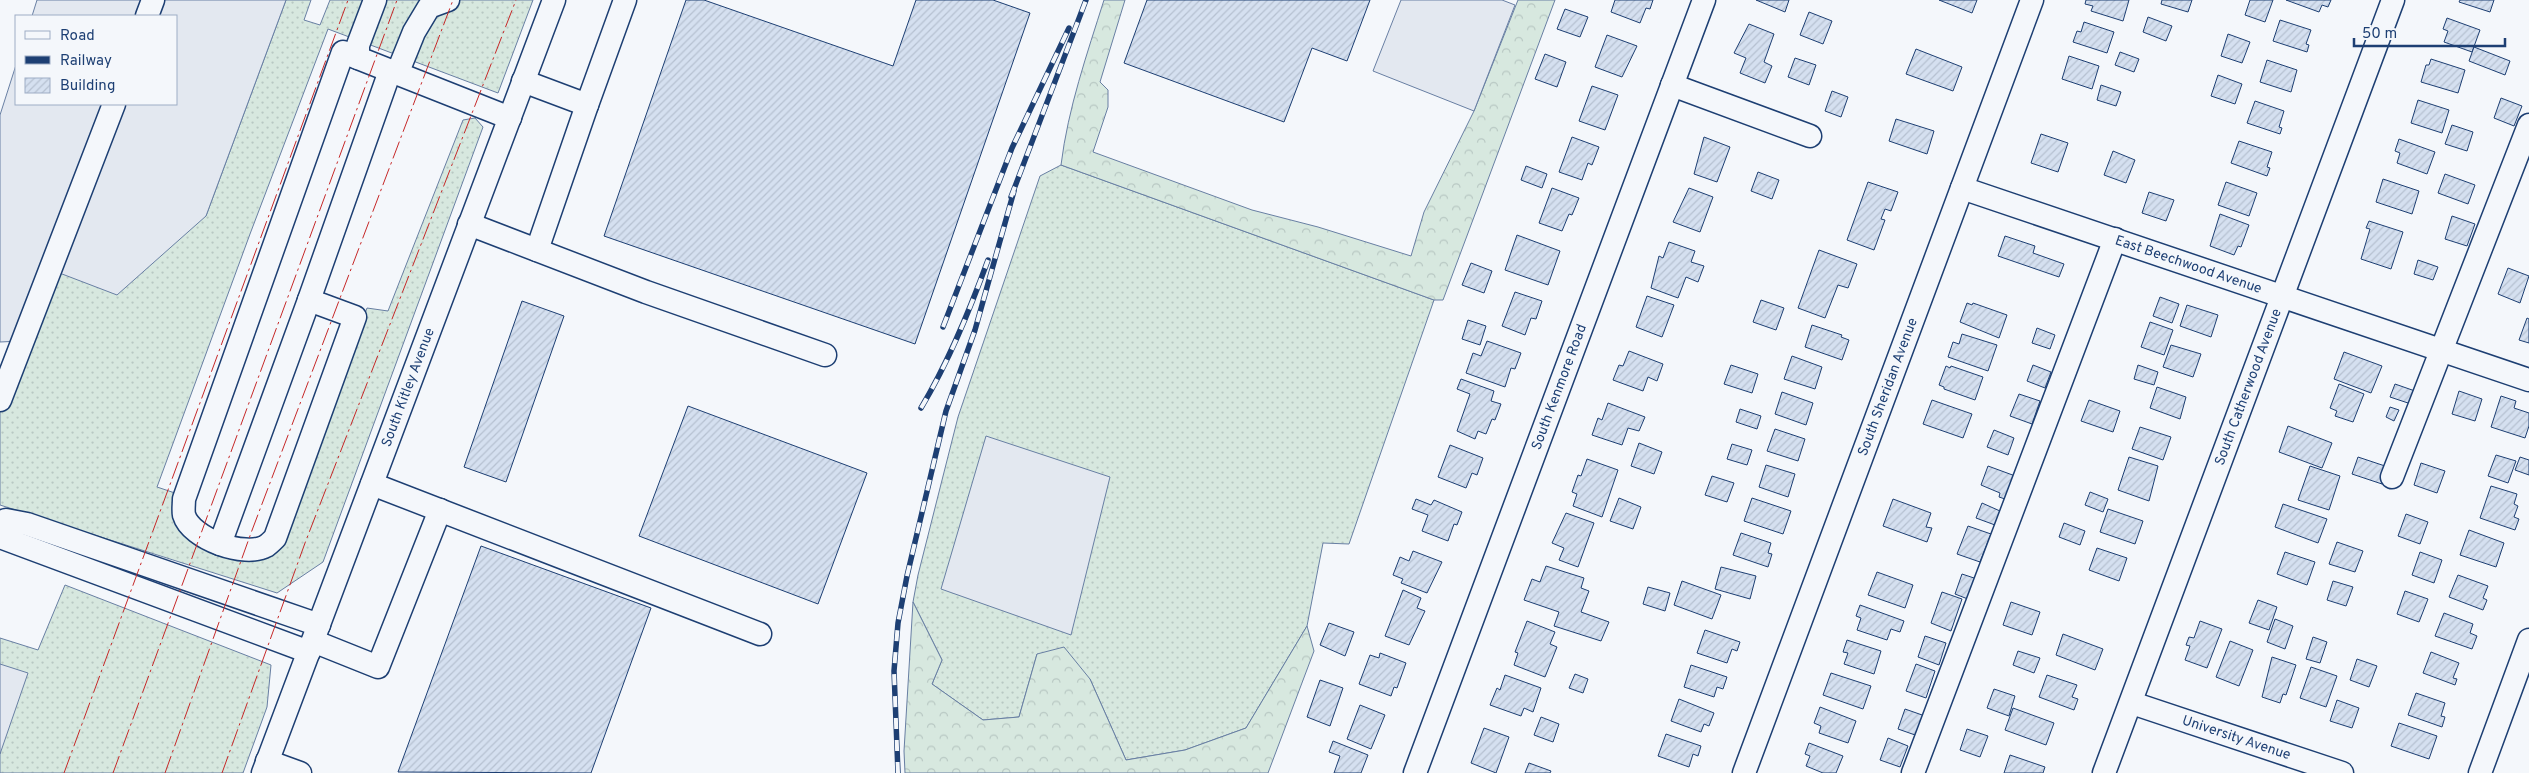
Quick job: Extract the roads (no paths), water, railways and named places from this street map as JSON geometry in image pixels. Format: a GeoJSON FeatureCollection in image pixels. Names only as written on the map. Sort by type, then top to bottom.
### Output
{"type":"FeatureCollection","features":[{"type":"Feature","properties":{"kind":"street"},"geometry":{"type":"LineString","coordinates":[[147,15],[153,0]]}},
{"type":"Feature","properties":{"kind":"street"},"geometry":{"type":"LineString","coordinates":[[358,58],[358,45],[374,0]]}},
{"type":"Feature","properties":{"kind":"street"},"geometry":{"type":"LineString","coordinates":[[220,544],[394,72],[429,7],[448,0]]}},
{"type":"Feature","properties":{"kind":"street","name":"South Kitley Avenue"},"geometry":{"type":"LineString","coordinates":[[265,767],[554,0]]}},
{"type":"Feature","properties":{"kind":"street"},"geometry":{"type":"LineString","coordinates":[[537,250],[625,0]]}},
{"type":"Feature","properties":{"kind":"street","name":"South Kenmore Road"},"geometry":{"type":"LineString","coordinates":[[1415,773],[1704,0]]}},
{"type":"Feature","properties":{"kind":"street","name":"South Sheridan Avenue"},"geometry":{"type":"LineString","coordinates":[[1744,773],[2032,0]]}},
{"type":"Feature","properties":{"kind":"street","name":"South Catherwood Avenue"},"geometry":{"type":"LineString","coordinates":[[2104,773],[2132,703],[2393,0]]}},
{"type":"Feature","properties":{"kind":"street"},"geometry":{"type":"LineString","coordinates":[[309,300],[356,318],[275,538],[266,546],[250,550],[211,541],[191,527],[184,515],[184,499],[343,52],[510,118]]}},
{"type":"Feature","properties":{"kind":"street"},"geometry":{"type":"LineString","coordinates":[[523,81],[587,105]]}},
{"type":"Feature","properties":{"kind":"street"},"geometry":{"type":"LineString","coordinates":[[1672,85],[1810,136]]}},
{"type":"Feature","properties":{"kind":"street"},"geometry":{"type":"LineString","coordinates":[[0,400],[114,105]]}},
{"type":"Feature","properties":{"kind":"street"},"geometry":{"type":"LineString","coordinates":[[2392,477],[2529,125]]}},
{"type":"Feature","properties":{"kind":"street","name":"East Beechwood Avenue"},"geometry":{"type":"LineString","coordinates":[[1962,188],[2529,380]]}},
{"type":"Feature","properties":{"kind":"street"},"geometry":{"type":"LineString","coordinates":[[470,224],[646,292],[825,355]]}},
{"type":"Feature","properties":{"kind":"street"},"geometry":{"type":"LineString","coordinates":[[1913,773],[2115,239]]}},
{"type":"Feature","properties":{"kind":"street"},"geometry":{"type":"LineString","coordinates":[[372,484],[760,634]]}},
{"type":"Feature","properties":{"kind":"street"},"geometry":{"type":"LineString","coordinates":[[0,522],[6,520],[26,524],[378,667],[440,510]]}},
{"type":"Feature","properties":{"kind":"street"},"geometry":{"type":"LineString","coordinates":[[0,537],[313,640]]}},
{"type":"Feature","properties":{"kind":"street"},"geometry":{"type":"LineString","coordinates":[[2480,773],[2529,640]]}},
{"type":"Feature","properties":{"kind":"street","name":"University Avenue"},"geometry":{"type":"LineString","coordinates":[[2132,703],[2342,773]]}},
{"type":"Feature","properties":{"kind":"street"},"geometry":{"type":"LineString","coordinates":[[265,767],[300,773]]}},
{"type":"Feature","properties":{"kind":"railway"},"geometry":{"type":"LineString","coordinates":[[1011,197],[1086,0]]}},
{"type":"Feature","properties":{"kind":"railway"},"geometry":{"type":"LineString","coordinates":[[943,327],[1012,148],[1069,28]]}},
{"type":"Feature","properties":{"kind":"railway"},"geometry":{"type":"LineString","coordinates":[[898,773],[894,671],[898,623],[907,576],[946,411],[975,330],[1014,191]]}},
{"type":"Feature","properties":{"kind":"railway"},"geometry":{"type":"LineString","coordinates":[[921,408],[958,336],[988,260]]}}]}
